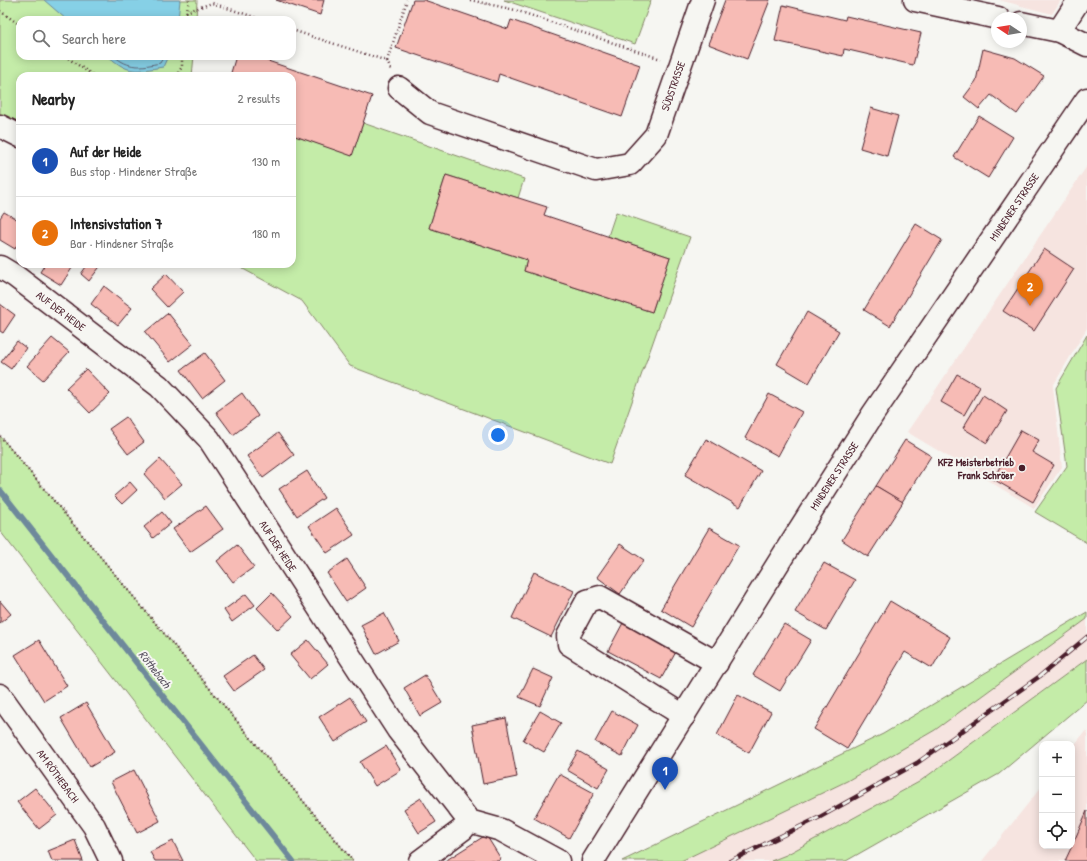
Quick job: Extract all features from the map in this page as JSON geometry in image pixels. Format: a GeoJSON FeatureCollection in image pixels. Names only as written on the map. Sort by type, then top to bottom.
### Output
{"type":"FeatureCollection","features":[{"type":"Feature","properties":{"kind":"street","name":"SÜDSTRASSE"},"geometry":{"type":"LineString","coordinates":[[399,88],[430,114],[596,170],[630,164],[656,135],[703,0]]}},
{"type":"Feature","properties":{"kind":"street"},"geometry":{"type":"LineString","coordinates":[[915,0],[991,16]]}},
{"type":"Feature","properties":{"kind":"street"},"geometry":{"type":"LineString","coordinates":[[1059,31],[1079,0]]}},
{"type":"Feature","properties":{"kind":"street"},"geometry":{"type":"LineString","coordinates":[[1027,24],[1059,31],[1087,45]]}},
{"type":"Feature","properties":{"kind":"street","name":"MINDENER STRASSE"},"geometry":{"type":"LineString","coordinates":[[594,861],[873,414],[1087,99]]}},
{"type":"Feature","properties":{"kind":"street"},"geometry":{"type":"LineString","coordinates":[[0,126],[16,134]]}},
{"type":"Feature","properties":{"kind":"street","name":"AUF DER HEIDE"},"geometry":{"type":"LineString","coordinates":[[0,267],[21,281],[159,386],[209,438],[398,730],[469,821]]}},
{"type":"Feature","properties":{"kind":"street"},"geometry":{"type":"LineString","coordinates":[[684,716],[569,644],[568,636],[587,601],[600,598],[717,663]]}},
{"type":"Feature","properties":{"kind":"street","name":"AM RÖTHEBACH"},"geometry":{"type":"LineString","coordinates":[[0,695],[94,826],[111,861]]}},
{"type":"Feature","properties":{"kind":"street"},"geometry":{"type":"LineString","coordinates":[[420,861],[463,829],[469,821],[501,830],[558,861]]}},
{"type":"Feature","properties":{"kind":"path"},"geometry":{"type":"LineString","coordinates":[[186,16],[189,0]]}},
{"type":"Feature","properties":{"kind":"path"},"geometry":{"type":"LineString","coordinates":[[399,88],[386,61],[407,0]]}},
{"type":"Feature","properties":{"kind":"path"},"geometry":{"type":"LineString","coordinates":[[470,0],[515,10],[680,65]]}},
{"type":"Feature","properties":{"kind":"path"},"geometry":{"type":"LineString","coordinates":[[186,12],[212,3],[251,16]]}},
{"type":"Feature","properties":{"kind":"path"},"geometry":{"type":"LineString","coordinates":[[0,11],[16,22]]}},
{"type":"Feature","properties":{"kind":"path"},"geometry":{"type":"LineString","coordinates":[[296,31],[386,61]]}},
{"type":"Feature","properties":{"kind":"path"},"geometry":{"type":"LineString","coordinates":[[71,60],[88,72]]}},
{"type":"Feature","properties":{"kind":"path"},"geometry":{"type":"LineString","coordinates":[[179,72],[182,67],[182,60]]}},
{"type":"Feature","properties":{"kind":"path"},"geometry":{"type":"LineString","coordinates":[[0,436],[353,861]]}},
{"type":"Feature","properties":{"kind":"shaded area"},"geometry":{"type":"Polygon","coordinates":[[[999,0],[1061,0],[1052,14],[999,0]]]}},
{"type":"Feature","properties":{"kind":"shaded area"},"geometry":{"type":"Polygon","coordinates":[[[1087,166],[1087,328],[1053,386],[1062,467],[1034,508],[907,432],[1087,166]]]}},
{"type":"Feature","properties":{"kind":"shaded area"},"geometry":{"type":"Polygon","coordinates":[[[1087,619],[1087,659],[919,782],[786,855],[771,861],[681,861],[847,781],[935,730],[1087,619]]]}},
{"type":"Feature","properties":{"kind":"shaded area"},"geometry":{"type":"Polygon","coordinates":[[[1087,729],[1087,861],[982,861],[1039,790],[1039,849],[1075,849],[1075,744],[1087,729]]]}},
{"type":"Feature","properties":{"kind":"green space"},"geometry":{"type":"Polygon","coordinates":[[[0,0],[197,0],[196,16],[16,16],[16,60],[194,60],[192,72],[16,72],[16,132],[0,123],[0,0]]]}},
{"type":"Feature","properties":{"kind":"green space"},"geometry":{"type":"Polygon","coordinates":[[[504,0],[651,0],[635,44],[504,0]]]}},
{"type":"Feature","properties":{"kind":"green space"},"geometry":{"type":"Polygon","coordinates":[[[363,123],[524,179],[518,198],[446,175],[429,228],[527,260],[524,271],[652,312],[670,257],[608,236],[616,212],[690,237],[610,464],[350,366],[302,301],[241,268],[296,268],[296,136],[352,155],[363,123]]]}},
{"type":"Feature","properties":{"kind":"green space"},"geometry":{"type":"Polygon","coordinates":[[[1087,335],[1087,543],[1035,512],[1067,466],[1056,388],[1087,335]]]}},
{"type":"Feature","properties":{"kind":"green space"},"geometry":{"type":"Polygon","coordinates":[[[0,436],[353,861],[256,861],[0,531],[0,436]]]}},
{"type":"Feature","properties":{"kind":"green space"},"geometry":{"type":"Polygon","coordinates":[[[1087,612],[1087,619],[935,730],[847,781],[681,861],[622,861],[883,734],[1087,612]]]}},
{"type":"Feature","properties":{"kind":"green space"},"geometry":{"type":"Polygon","coordinates":[[[1087,659],[1087,700],[999,774],[846,861],[771,861],[786,855],[919,782],[1087,659]]]}},
{"type":"Feature","properties":{"kind":"water"},"geometry":{"type":"Polygon","coordinates":[[[44,0],[180,0],[178,16],[62,16],[44,0]]]}},
{"type":"Feature","properties":{"kind":"water"},"geometry":{"type":"Polygon","coordinates":[[[113,60],[166,60],[163,67],[140,70],[128,69],[113,60]]]}},
{"type":"Feature","properties":{"kind":"building"},"geometry":{"type":"Polygon","coordinates":[[[276,0],[324,0],[320,15],[276,0]]]}},
{"type":"Feature","properties":{"kind":"building"},"geometry":{"type":"Polygon","coordinates":[[[413,0],[424,0],[508,29],[511,20],[640,65],[622,117],[499,74],[497,82],[396,48],[413,0]]]}},
{"type":"Feature","properties":{"kind":"building"},"geometry":{"type":"Polygon","coordinates":[[[725,0],[770,0],[747,59],[708,44],[725,0]]]}},
{"type":"Feature","properties":{"kind":"building"},"geometry":{"type":"Polygon","coordinates":[[[783,5],[845,20],[846,16],[921,33],[913,65],[844,49],[843,56],[775,41],[783,5]]]}},
{"type":"Feature","properties":{"kind":"building"},"geometry":{"type":"Polygon","coordinates":[[[983,49],[1015,58],[1044,76],[1017,114],[991,95],[979,109],[964,97],[976,81],[983,49]]]}},
{"type":"Feature","properties":{"kind":"building"},"geometry":{"type":"Polygon","coordinates":[[[235,60],[265,60],[372,96],[352,156],[296,136],[296,72],[231,72],[235,60]]]}},
{"type":"Feature","properties":{"kind":"building"},"geometry":{"type":"Polygon","coordinates":[[[871,108],[898,116],[887,156],[860,148],[871,108]]]}},
{"type":"Feature","properties":{"kind":"building"},"geometry":{"type":"Polygon","coordinates":[[[979,116],[1013,137],[988,178],[954,157],[979,116]]]}},
{"type":"Feature","properties":{"kind":"building"},"geometry":{"type":"Polygon","coordinates":[[[446,175],[547,207],[544,215],[670,257],[652,312],[524,271],[527,260],[429,228],[446,175]]]}},
{"type":"Feature","properties":{"kind":"building"},"geometry":{"type":"Polygon","coordinates":[[[4,212],[16,219],[15,249],[0,240],[0,218],[4,212]]]}},
{"type":"Feature","properties":{"kind":"building"},"geometry":{"type":"Polygon","coordinates":[[[916,224],[942,240],[890,326],[864,310],[916,224]]]}},
{"type":"Feature","properties":{"kind":"building"},"geometry":{"type":"Polygon","coordinates":[[[1044,249],[1074,269],[1034,331],[1003,311],[1044,249]]]}},
{"type":"Feature","properties":{"kind":"building"},"geometry":{"type":"Polygon","coordinates":[[[42,268],[72,268],[61,285],[40,272],[42,268]]]}},
{"type":"Feature","properties":{"kind":"building"},"geometry":{"type":"Polygon","coordinates":[[[85,268],[99,268],[89,281],[81,274],[85,268]]]}},
{"type":"Feature","properties":{"kind":"building"},"geometry":{"type":"Polygon","coordinates":[[[166,274],[183,292],[167,307],[150,289],[166,274]]]}},
{"type":"Feature","properties":{"kind":"building"},"geometry":{"type":"Polygon","coordinates":[[[104,286],[132,308],[118,325],[91,304],[104,286]]]}},
{"type":"Feature","properties":{"kind":"building"},"geometry":{"type":"Polygon","coordinates":[[[0,304],[15,315],[3,333],[0,331],[0,304]]]}},
{"type":"Feature","properties":{"kind":"building"},"geometry":{"type":"Polygon","coordinates":[[[807,312],[839,331],[809,383],[777,364],[807,312]]]}},
{"type":"Feature","properties":{"kind":"building"},"geometry":{"type":"Polygon","coordinates":[[[168,313],[193,344],[170,362],[145,332],[168,313]]]}},
{"type":"Feature","properties":{"kind":"building"},"geometry":{"type":"Polygon","coordinates":[[[52,338],[69,352],[43,380],[27,366],[52,338]]]}},
{"type":"Feature","properties":{"kind":"building"},"geometry":{"type":"Polygon","coordinates":[[[17,341],[26,348],[11,369],[1,362],[17,341]]]}},
{"type":"Feature","properties":{"kind":"building"},"geometry":{"type":"Polygon","coordinates":[[[205,353],[225,380],[202,398],[181,370],[205,353]]]}},
{"type":"Feature","properties":{"kind":"building"},"geometry":{"type":"Polygon","coordinates":[[[86,369],[110,394],[90,413],[66,388],[86,369]]]}},
{"type":"Feature","properties":{"kind":"building"},"geometry":{"type":"Polygon","coordinates":[[[957,374],[980,387],[964,415],[941,402],[957,374]]]}},
{"type":"Feature","properties":{"kind":"building"},"geometry":{"type":"Polygon","coordinates":[[[242,393],[258,416],[233,435],[216,412],[242,393]]]}},
{"type":"Feature","properties":{"kind":"building"},"geometry":{"type":"Polygon","coordinates":[[[769,394],[802,412],[778,456],[745,438],[769,394]]]}},
{"type":"Feature","properties":{"kind":"building"},"geometry":{"type":"Polygon","coordinates":[[[983,395],[1007,411],[987,443],[963,428],[983,395]]]}},
{"type":"Feature","properties":{"kind":"building"},"geometry":{"type":"Polygon","coordinates":[[[126,417],[144,442],[128,454],[109,429],[126,417]]]}},
{"type":"Feature","properties":{"kind":"building"},"geometry":{"type":"Polygon","coordinates":[[[1021,430],[1039,440],[1032,452],[1054,465],[1033,502],[993,479],[1021,430]]]}},
{"type":"Feature","properties":{"kind":"building"},"geometry":{"type":"Polygon","coordinates":[[[278,433],[294,455],[263,478],[247,456],[278,433]]]}},
{"type":"Feature","properties":{"kind":"building"},"geometry":{"type":"Polygon","coordinates":[[[706,439],[761,471],[740,507],[685,475],[706,439]]]}},
{"type":"Feature","properties":{"kind":"building"},"geometry":{"type":"Polygon","coordinates":[[[905,440],[931,456],[902,502],[876,486],[905,440]]]}},
{"type":"Feature","properties":{"kind":"building"},"geometry":{"type":"Polygon","coordinates":[[[160,459],[182,484],[165,498],[144,474],[160,459]]]}},
{"type":"Feature","properties":{"kind":"building"},"geometry":{"type":"Polygon","coordinates":[[[307,471],[324,498],[297,516],[279,489],[307,471]]]}},
{"type":"Feature","properties":{"kind":"building"},"geometry":{"type":"Polygon","coordinates":[[[130,482],[137,490],[122,504],[114,496],[130,482]]]}},
{"type":"Feature","properties":{"kind":"building"},"geometry":{"type":"Polygon","coordinates":[[[876,486],[903,502],[868,557],[842,540],[876,486]]]}},
{"type":"Feature","properties":{"kind":"building"},"geometry":{"type":"Polygon","coordinates":[[[206,506],[223,529],[190,552],[173,529],[206,506]]]}},
{"type":"Feature","properties":{"kind":"building"},"geometry":{"type":"Polygon","coordinates":[[[336,508],[354,535],[327,553],[309,526],[336,508]]]}},
{"type":"Feature","properties":{"kind":"building"},"geometry":{"type":"Polygon","coordinates":[[[162,512],[171,523],[153,538],[144,527],[162,512]]]}},
{"type":"Feature","properties":{"kind":"building"},"geometry":{"type":"Polygon","coordinates":[[[709,528],[739,545],[691,627],[661,609],[709,528]]]}},
{"type":"Feature","properties":{"kind":"building"},"geometry":{"type":"Polygon","coordinates":[[[620,544],[644,560],[620,594],[597,577],[620,544]]]}},
{"type":"Feature","properties":{"kind":"building"},"geometry":{"type":"Polygon","coordinates":[[[237,545],[254,567],[233,582],[217,561],[237,545]]]}},
{"type":"Feature","properties":{"kind":"building"},"geometry":{"type":"Polygon","coordinates":[[[347,559],[366,588],[346,602],[327,573],[347,559]]]}},
{"type":"Feature","properties":{"kind":"building"},"geometry":{"type":"Polygon","coordinates":[[[824,563],[855,580],[826,630],[795,612],[824,563]]]}},
{"type":"Feature","properties":{"kind":"building"},"geometry":{"type":"Polygon","coordinates":[[[534,572],[574,591],[551,637],[512,618],[534,572]]]}},
{"type":"Feature","properties":{"kind":"building"},"geometry":{"type":"Polygon","coordinates":[[[272,593],[293,616],[278,630],[257,608],[272,593]]]}},
{"type":"Feature","properties":{"kind":"building"},"geometry":{"type":"Polygon","coordinates":[[[246,594],[255,605],[232,622],[224,610],[246,594]]]}},
{"type":"Feature","properties":{"kind":"building"},"geometry":{"type":"Polygon","coordinates":[[[0,601],[11,614],[0,623],[0,601]]]}},
{"type":"Feature","properties":{"kind":"building"},"geometry":{"type":"Polygon","coordinates":[[[890,601],[950,637],[932,668],[905,652],[847,749],[814,729],[890,601]]]}},
{"type":"Feature","properties":{"kind":"building"},"geometry":{"type":"Polygon","coordinates":[[[384,613],[399,641],[376,654],[361,625],[384,613]]]}},
{"type":"Feature","properties":{"kind":"building"},"geometry":{"type":"Polygon","coordinates":[[[624,621],[677,650],[661,679],[608,651],[624,621]]]}},
{"type":"Feature","properties":{"kind":"building"},"geometry":{"type":"Polygon","coordinates":[[[784,624],[811,640],[780,691],[753,675],[784,624]]]}},
{"type":"Feature","properties":{"kind":"building"},"geometry":{"type":"Polygon","coordinates":[[[39,640],[67,686],[44,701],[15,655],[39,640]]]}},
{"type":"Feature","properties":{"kind":"building"},"geometry":{"type":"Polygon","coordinates":[[[308,640],[328,664],[310,679],[290,655],[308,640]]]}},
{"type":"Feature","properties":{"kind":"building"},"geometry":{"type":"Polygon","coordinates":[[[253,655],[264,670],[234,691],[223,676],[253,655]]]}},
{"type":"Feature","properties":{"kind":"building"},"geometry":{"type":"Polygon","coordinates":[[[533,669],[553,678],[540,706],[519,697],[533,669]]]}},
{"type":"Feature","properties":{"kind":"building"},"geometry":{"type":"Polygon","coordinates":[[[425,675],[442,703],[420,716],[404,688],[425,675]]]}},
{"type":"Feature","properties":{"kind":"building"},"geometry":{"type":"Polygon","coordinates":[[[738,695],[771,712],[749,753],[717,735],[738,695]]]}},
{"type":"Feature","properties":{"kind":"building"},"geometry":{"type":"Polygon","coordinates":[[[350,697],[366,722],[335,742],[319,717],[350,697]]]}},
{"type":"Feature","properties":{"kind":"building"},"geometry":{"type":"Polygon","coordinates":[[[86,703],[115,752],[90,767],[61,718],[86,703]]]}},
{"type":"Feature","properties":{"kind":"building"},"geometry":{"type":"Polygon","coordinates":[[[540,711],[561,723],[544,752],[523,740],[540,711]]]}},
{"type":"Feature","properties":{"kind":"building"},"geometry":{"type":"Polygon","coordinates":[[[612,711],[638,725],[622,756],[595,742],[612,711]]]}},
{"type":"Feature","properties":{"kind":"building"},"geometry":{"type":"Polygon","coordinates":[[[506,718],[517,777],[483,784],[472,725],[506,718]]]}},
{"type":"Feature","properties":{"kind":"building"},"geometry":{"type":"Polygon","coordinates":[[[386,746],[401,770],[375,786],[360,762],[386,746]]]}},
{"type":"Feature","properties":{"kind":"building"},"geometry":{"type":"Polygon","coordinates":[[[578,751],[609,769],[598,788],[567,770],[578,751]]]}},
{"type":"Feature","properties":{"kind":"building"},"geometry":{"type":"Polygon","coordinates":[[[134,770],[160,821],[137,833],[111,782],[134,770]]]}},
{"type":"Feature","properties":{"kind":"building"},"geometry":{"type":"Polygon","coordinates":[[[559,774],[594,793],[569,838],[534,818],[559,774]]]}},
{"type":"Feature","properties":{"kind":"building"},"geometry":{"type":"Polygon","coordinates":[[[35,788],[57,815],[39,829],[17,802],[35,788]]]}},
{"type":"Feature","properties":{"kind":"building"},"geometry":{"type":"Polygon","coordinates":[[[421,798],[436,822],[419,833],[404,809],[421,798]]]}},
{"type":"Feature","properties":{"kind":"building"},"geometry":{"type":"Polygon","coordinates":[[[1087,811],[1087,861],[1065,861],[1071,849],[1075,849],[1075,839],[1087,811]]]}},
{"type":"Feature","properties":{"kind":"building"},"geometry":{"type":"Polygon","coordinates":[[[486,835],[501,859],[498,861],[445,861],[486,835]]]}},
{"type":"Feature","properties":{"kind":"building"},"geometry":{"type":"Polygon","coordinates":[[[75,840],[83,861],[52,861],[48,851],[75,840]]]}},
{"type":"Feature","properties":{"kind":"building"},"geometry":{"type":"Polygon","coordinates":[[[173,841],[183,861],[155,861],[150,852],[173,841]]]}},
{"type":"Feature","properties":{"kind":"waterway","name":"Röthebach"},"geometry":{"type":"LineString","coordinates":[[0,490],[293,861]]}},
{"type":"Feature","properties":{"kind":"railway"},"geometry":{"type":"LineString","coordinates":[[730,861],[820,817],[917,763],[1040,676],[1087,637]]}},
{"type":"Feature","properties":{"kind":"place","name":"Intensivstation 7"},"geometry":{"type":"Point","coordinates":[1030,306]}},
{"type":"Feature","properties":{"kind":"place","name":"KFZ Meisterbetrieb Frank Schröer"},"geometry":{"type":"Point","coordinates":[1022,468]}},
{"type":"Feature","properties":{"kind":"place","name":"Auf der Heide"},"geometry":{"type":"Point","coordinates":[665,790]}}]}
